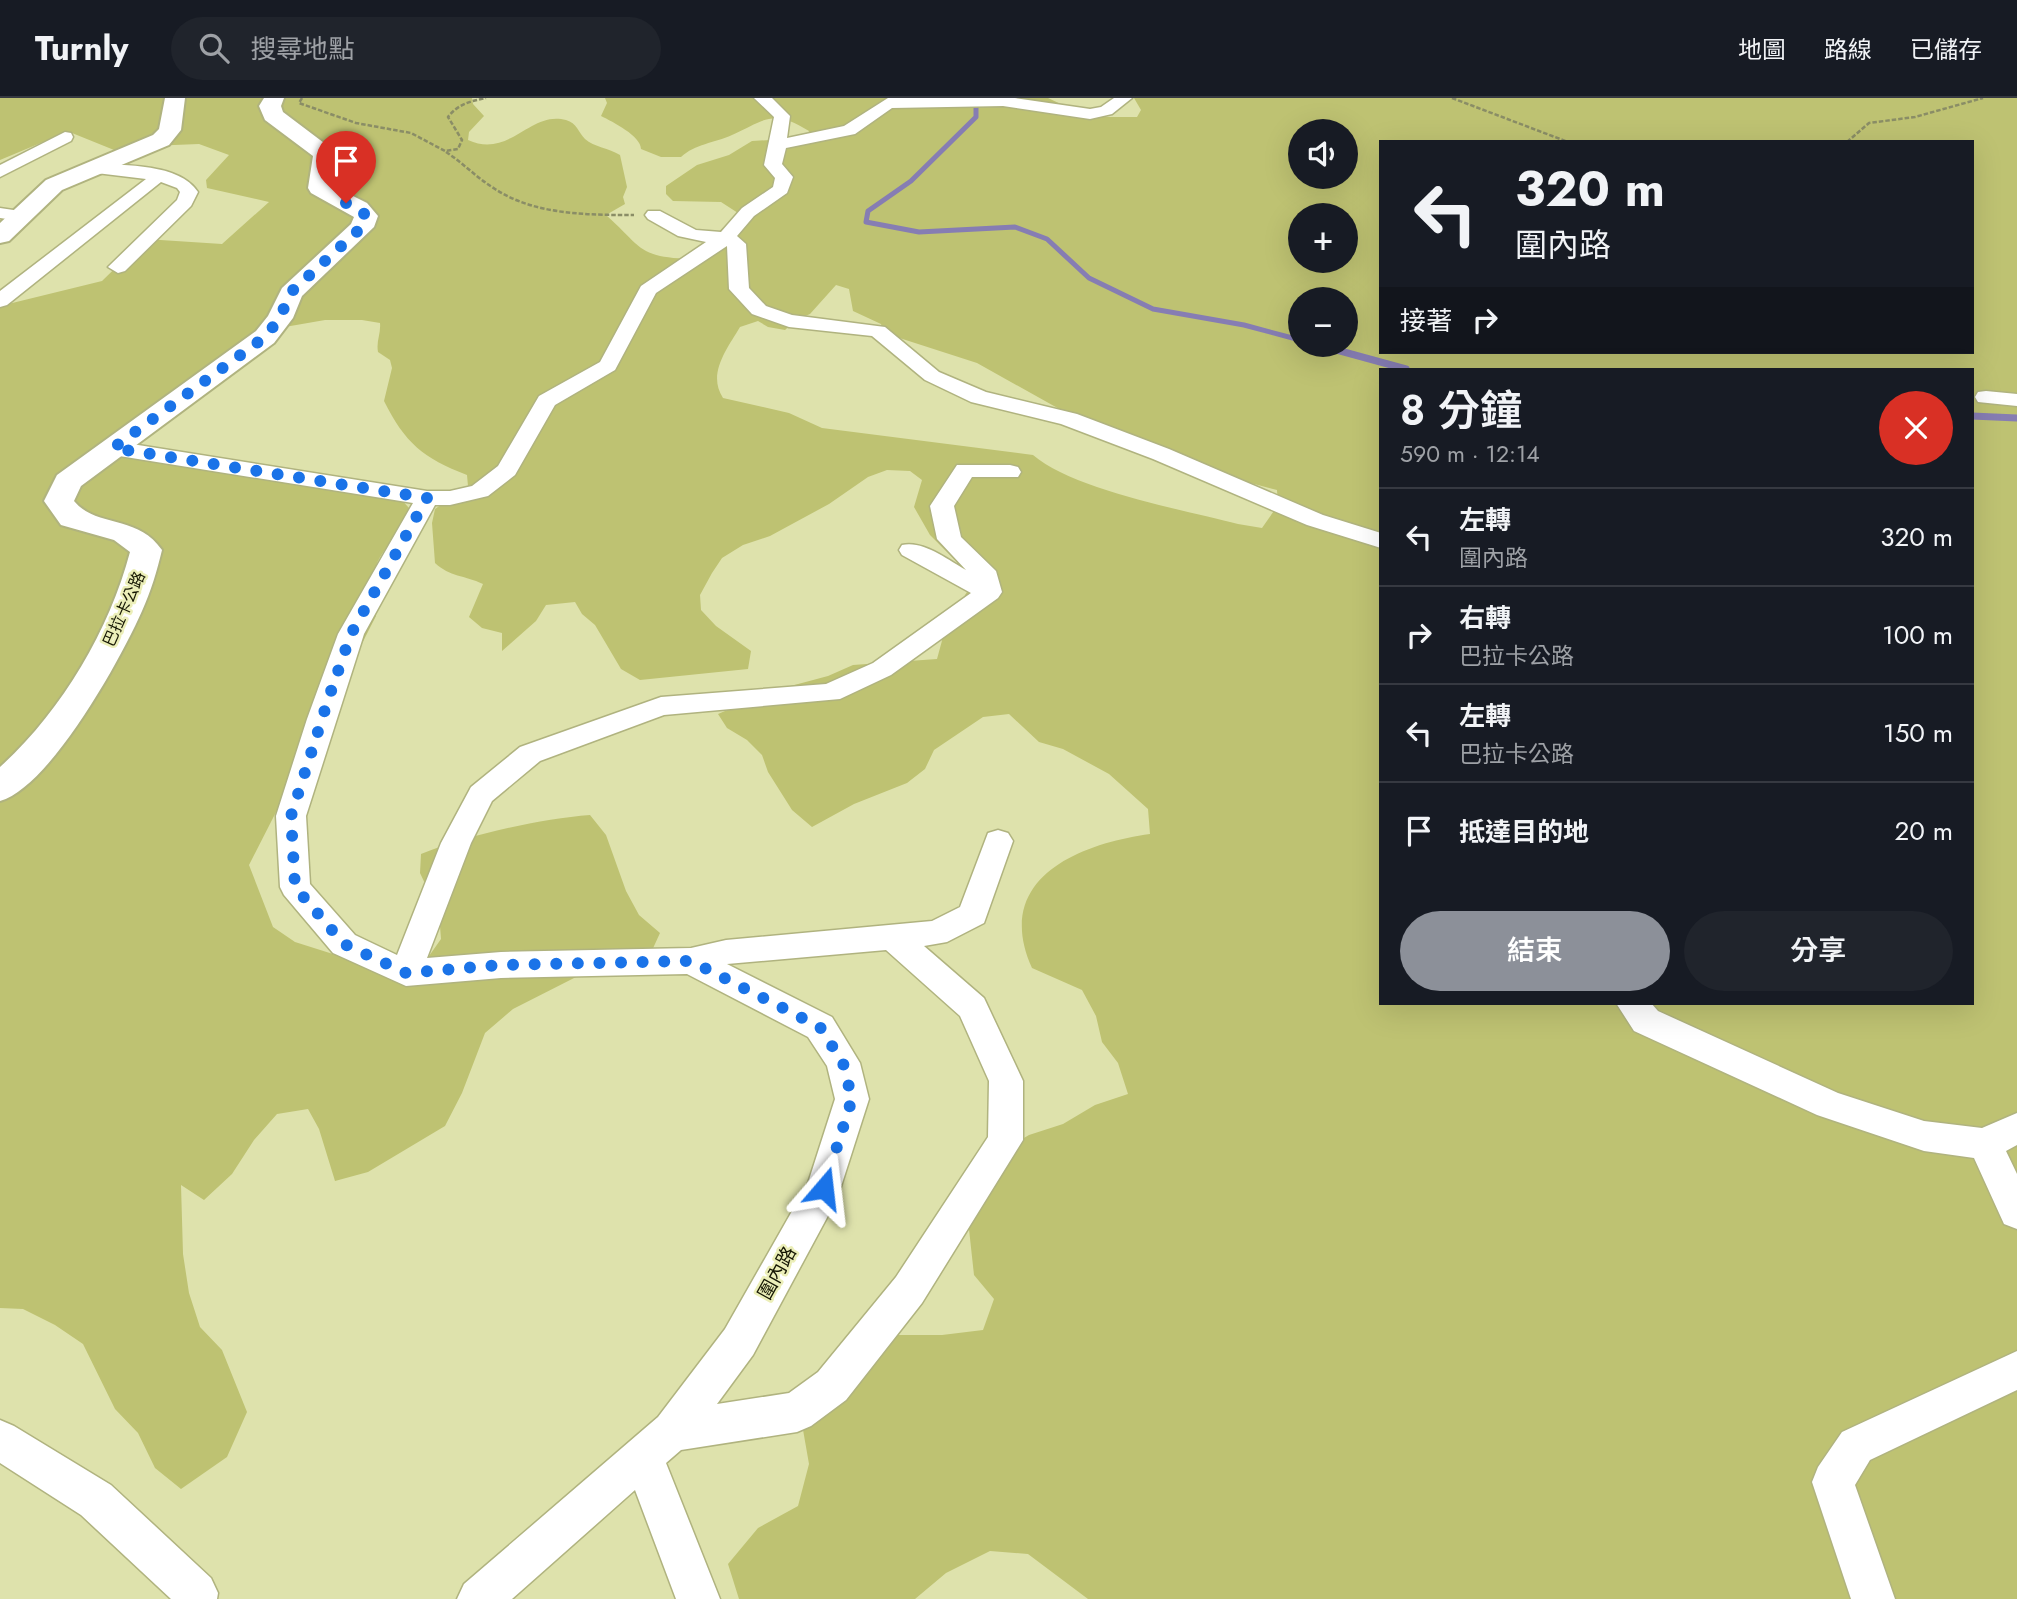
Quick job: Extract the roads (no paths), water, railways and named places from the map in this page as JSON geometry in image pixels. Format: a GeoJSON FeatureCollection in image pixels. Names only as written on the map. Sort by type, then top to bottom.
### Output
{"type":"FeatureCollection","features":[{"type":"Feature","properties":{"kind":"main road"},"geometry":{"type":"LineString","coordinates":[[0,236],[11,215],[54,185],[161,141],[170,130],[175,98]]}},
{"type":"Feature","properties":{"kind":"main road","name":"巴拉卡公路"},"geometry":{"type":"LineString","coordinates":[[0,788],[51,737],[104,655],[143,569],[146,550],[125,533],[72,517],[59,501],[68,481],[265,337],[280,318],[290,293],[362,227],[366,216],[359,208],[319,188],[324,154],[273,115],[270,106],[274,98]]}},
{"type":"Feature","properties":{"kind":"street"},"geometry":{"type":"LineString","coordinates":[[113,448],[427,498],[450,498],[480,491],[507,470],[547,401],[608,366],[648,290],[727,237],[748,212],[781,189],[784,177],[773,165],[782,116],[762,98]]}},
{"type":"Feature","properties":{"kind":"street"},"geometry":{"type":"LineString","coordinates":[[778,145],[849,130],[888,103],[1003,101],[1090,114],[1106,111],[1124,98]]}},
{"type":"Feature","properties":{"kind":"street"},"geometry":{"type":"LineString","coordinates":[[0,172],[65,136]]}},
{"type":"Feature","properties":{"kind":"street"},"geometry":{"type":"LineString","coordinates":[[94,168],[157,175],[184,184],[189,192],[185,202],[118,267]]}},
{"type":"Feature","properties":{"kind":"street"},"geometry":{"type":"LineString","coordinates":[[0,301],[152,183],[157,175]]}},
{"type":"Feature","properties":{"kind":"street"},"geometry":{"type":"LineString","coordinates":[[654,215],[689,234],[708,238],[727,237],[737,244],[739,289],[759,310],[789,321],[878,331],[932,376],[979,397],[1069,419],[1161,454],[1315,520],[1379,540]]}},
{"type":"Feature","properties":{"kind":"street"},"geometry":{"type":"LineString","coordinates":[[1986,397],[2017,400]]}},
{"type":"Feature","properties":{"kind":"street"},"geometry":{"type":"LineString","coordinates":[[989,592],[987,576],[949,540],[942,506],[965,470],[1010,472]]}},
{"type":"Feature","properties":{"kind":"street","name":"圍內路"},"geometry":{"type":"LineString","coordinates":[[427,498],[351,634],[291,816],[295,887],[344,944],[406,973],[500,965],[691,961],[820,1027],[843,1063],[852,1099],[824,1188],[739,1342],[657,1443],[479,1599]]}},
{"type":"Feature","properties":{"kind":"street"},"geometry":{"type":"LineString","coordinates":[[911,550],[989,592]]}},
{"type":"Feature","properties":{"kind":"street"},"geometry":{"type":"LineString","coordinates":[[406,973],[456,843],[481,794],[530,754],[661,706],[830,693],[882,669],[989,592]]}},
{"type":"Feature","properties":{"kind":"street"},"geometry":{"type":"LineString","coordinates":[[691,961],[726,952],[936,933],[973,915],[998,841]]}},
{"type":"Feature","properties":{"kind":"street"},"geometry":{"type":"LineString","coordinates":[[698,1599],[657,1443],[797,1412],[832,1387],[909,1290],[1006,1140],[1006,1081],[972,1007],[892,937]]}},
{"type":"Feature","properties":{"kind":"street"},"geometry":{"type":"LineString","coordinates":[[1634,1005],[1646,1021],[1829,1105],[1924,1136],[1985,1144],[2017,1128]]}},
{"type":"Feature","properties":{"kind":"street"},"geometry":{"type":"LineString","coordinates":[[1985,1144],[2017,1212]]}},
{"type":"Feature","properties":{"kind":"street"},"geometry":{"type":"LineString","coordinates":[[1873,1599],[1833,1482],[1856,1446],[2017,1370]]}},
{"type":"Feature","properties":{"kind":"street"},"geometry":{"type":"LineString","coordinates":[[0,1440],[96,1500],[195,1593],[195,1599]]}},
{"type":"Feature","properties":{"kind":"waterway"},"geometry":{"type":"LineString","coordinates":[[976,98],[976,117],[911,181],[868,211],[866,222],[919,232],[1015,227],[1047,239],[1089,278],[1153,309],[1244,325],[1288,337]]}},
{"type":"Feature","properties":{"kind":"waterway"},"geometry":{"type":"LineString","coordinates":[[1358,356],[1402,368]]}},
{"type":"Feature","properties":{"kind":"waterway"},"geometry":{"type":"LineString","coordinates":[[1974,416],[2017,418]]}}]}
